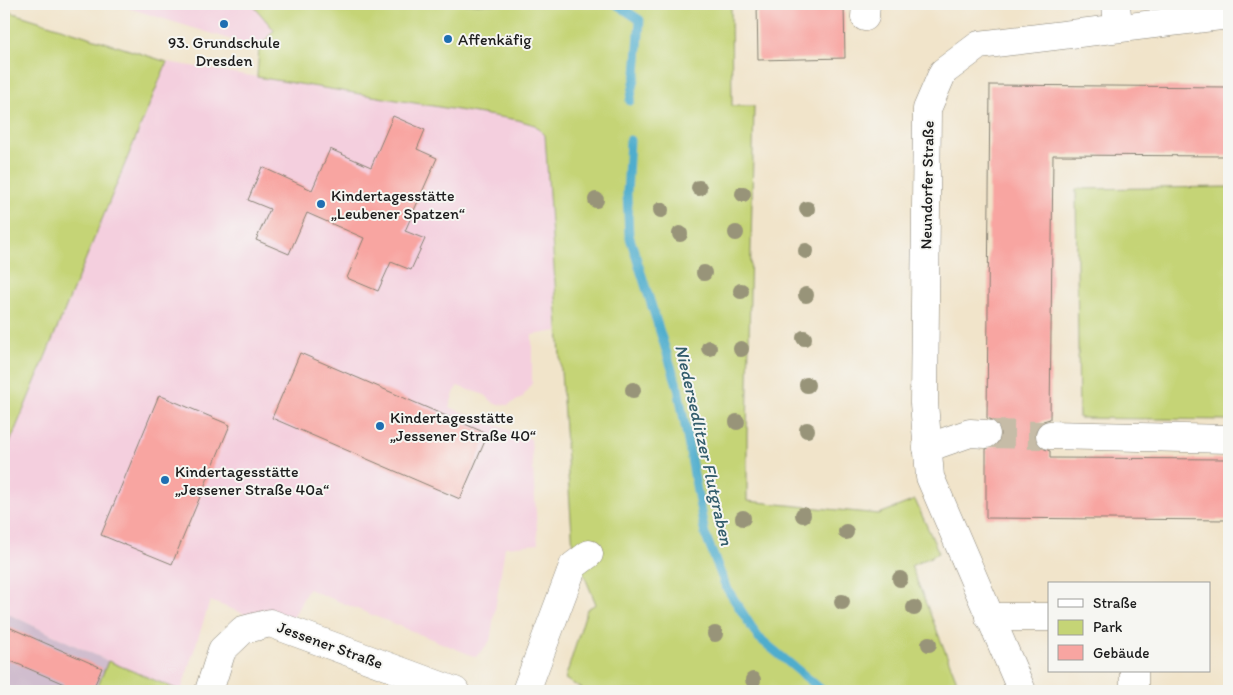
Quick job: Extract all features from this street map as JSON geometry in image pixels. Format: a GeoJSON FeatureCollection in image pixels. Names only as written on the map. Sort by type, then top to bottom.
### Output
{"type":"FeatureCollection","features":[{"type":"Feature","properties":{"kind":"street","name":"Neundorfer Straße"},"geometry":{"type":"LineString","coordinates":[[1022,691],[930,477],[924,403],[928,108],[943,72],[980,45],[1117,15],[1229,15]]}},
{"type":"Feature","properties":{"kind":"street"},"geometry":{"type":"LineString","coordinates":[[927,448],[970,433],[986,434]]}},
{"type":"Feature","properties":{"kind":"street"},"geometry":{"type":"LineString","coordinates":[[1050,435],[1229,438]]}},
{"type":"Feature","properties":{"kind":"street"},"geometry":{"type":"LineString","coordinates":[[526,691],[573,566],[589,554]]}},
{"type":"Feature","properties":{"kind":"street"},"geometry":{"type":"LineString","coordinates":[[989,617],[1048,617]]}},
{"type":"Feature","properties":{"kind":"street","name":"Jessener Straße"},"geometry":{"type":"LineString","coordinates":[[209,691],[222,650],[243,630],[270,623],[455,691]]}},
{"type":"Feature","properties":{"kind":"street"},"geometry":{"type":"LineString","coordinates":[[1134,672],[1134,691]]}},
{"type":"Feature","properties":{"kind":"shaded area","name":"93. Grundschule Dresden"},"geometry":{"type":"Polygon","coordinates":[[[115,4],[252,4],[274,30],[259,48],[115,4]]]}},
{"type":"Feature","properties":{"kind":"shaded area"},"geometry":{"type":"Polygon","coordinates":[[[167,62],[518,120],[535,125],[545,135],[557,331],[532,335],[532,383],[522,398],[508,405],[495,404],[485,395],[457,386],[449,407],[531,439],[538,544],[505,547],[490,641],[476,657],[308,589],[287,630],[210,601],[181,691],[108,661],[4,612],[4,457],[167,62]]]}},
{"type":"Feature","properties":{"kind":"shaded area"},"geometry":{"type":"Polygon","coordinates":[[[4,612],[108,661],[96,691],[4,691],[4,612]]]}},
{"type":"Feature","properties":{"kind":"green space"},"geometry":{"type":"Polygon","coordinates":[[[252,4],[731,4],[732,106],[754,106],[747,501],[879,514],[915,500],[939,553],[911,566],[961,691],[586,691],[565,679],[587,609],[596,604],[573,548],[545,135],[535,125],[518,120],[257,77],[259,48],[274,30],[252,4]]]}},
{"type":"Feature","properties":{"kind":"green space"},"geometry":{"type":"Polygon","coordinates":[[[4,10],[167,62],[4,457],[4,10]]]}},
{"type":"Feature","properties":{"kind":"green space"},"geometry":{"type":"Polygon","coordinates":[[[1229,187],[1229,420],[1079,418],[1076,189],[1229,187]]]}},
{"type":"Feature","properties":{"kind":"green space"},"geometry":{"type":"Polygon","coordinates":[[[108,661],[181,691],[96,691],[108,661]]]}},
{"type":"Feature","properties":{"kind":"building"},"geometry":{"type":"Polygon","coordinates":[[[757,4],[844,4],[845,58],[758,60],[757,4]]]}},
{"type":"Feature","properties":{"kind":"building"},"geometry":{"type":"Polygon","coordinates":[[[990,85],[1229,87],[1229,156],[1053,155],[1050,419],[1043,421],[1037,426],[1034,435],[1037,443],[1042,448],[1050,451],[1050,458],[1229,459],[1229,520],[986,518],[986,449],[999,443],[1002,434],[1000,427],[995,421],[987,418],[990,85]]]}},
{"type":"Feature","properties":{"kind":"building","name":"Kindertagesstätte „Leubener Spatzen“"},"geometry":{"type":"Polygon","coordinates":[[[393,116],[425,130],[417,149],[437,158],[405,231],[425,239],[411,270],[391,262],[378,291],[347,278],[364,238],[307,213],[289,254],[256,240],[270,209],[248,200],[262,167],[312,190],[330,149],[371,167],[393,116]]]}},
{"type":"Feature","properties":{"kind":"building","name":"Kindertagesstätte „Jessener Straße 40“"},"geometry":{"type":"Polygon","coordinates":[[[300,353],[488,434],[460,499],[272,418],[300,353]]]}},
{"type":"Feature","properties":{"kind":"building","name":"Kindertagesstätte „Jessener Straße 40a“"},"geometry":{"type":"Polygon","coordinates":[[[159,395],[230,425],[172,564],[101,535],[159,395]]]}},
{"type":"Feature","properties":{"kind":"building"},"geometry":{"type":"Polygon","coordinates":[[[4,625],[102,668],[92,691],[60,691],[64,684],[4,658],[4,625]]]}},
{"type":"Feature","properties":{"kind":"waterway","name":"Niedersedlitzer Flutgraben"},"geometry":{"type":"LineString","coordinates":[[616,4],[640,20],[636,74],[630,101]]}},
{"type":"Feature","properties":{"kind":"waterway","name":"Niedersedlitzer Flutgraben"},"geometry":{"type":"LineString","coordinates":[[630,140],[627,194],[629,235],[678,388],[705,534],[726,587],[758,637],[823,691]]}},
{"type":"Feature","properties":{"kind":"tunnel"},"geometry":{"type":"LineString","coordinates":[[986,434],[1050,435]]}},
{"type":"Feature","properties":{"kind":"place","name":"93. Grundschule Dresden"},"geometry":{"type":"Point","coordinates":[224,24]}},
{"type":"Feature","properties":{"kind":"place","name":"Affenkäfig"},"geometry":{"type":"Point","coordinates":[448,39]}},
{"type":"Feature","properties":{"kind":"place","name":"Kindertagesstätte „Leubener Spatzen“"},"geometry":{"type":"Point","coordinates":[321,204]}},
{"type":"Feature","properties":{"kind":"place","name":"Kindertagesstätte „Jessener Straße 40“"},"geometry":{"type":"Point","coordinates":[380,426]}},
{"type":"Feature","properties":{"kind":"place","name":"Kindertagesstätte „Jessener Straße 40a“"},"geometry":{"type":"Point","coordinates":[165,480]}}]}
